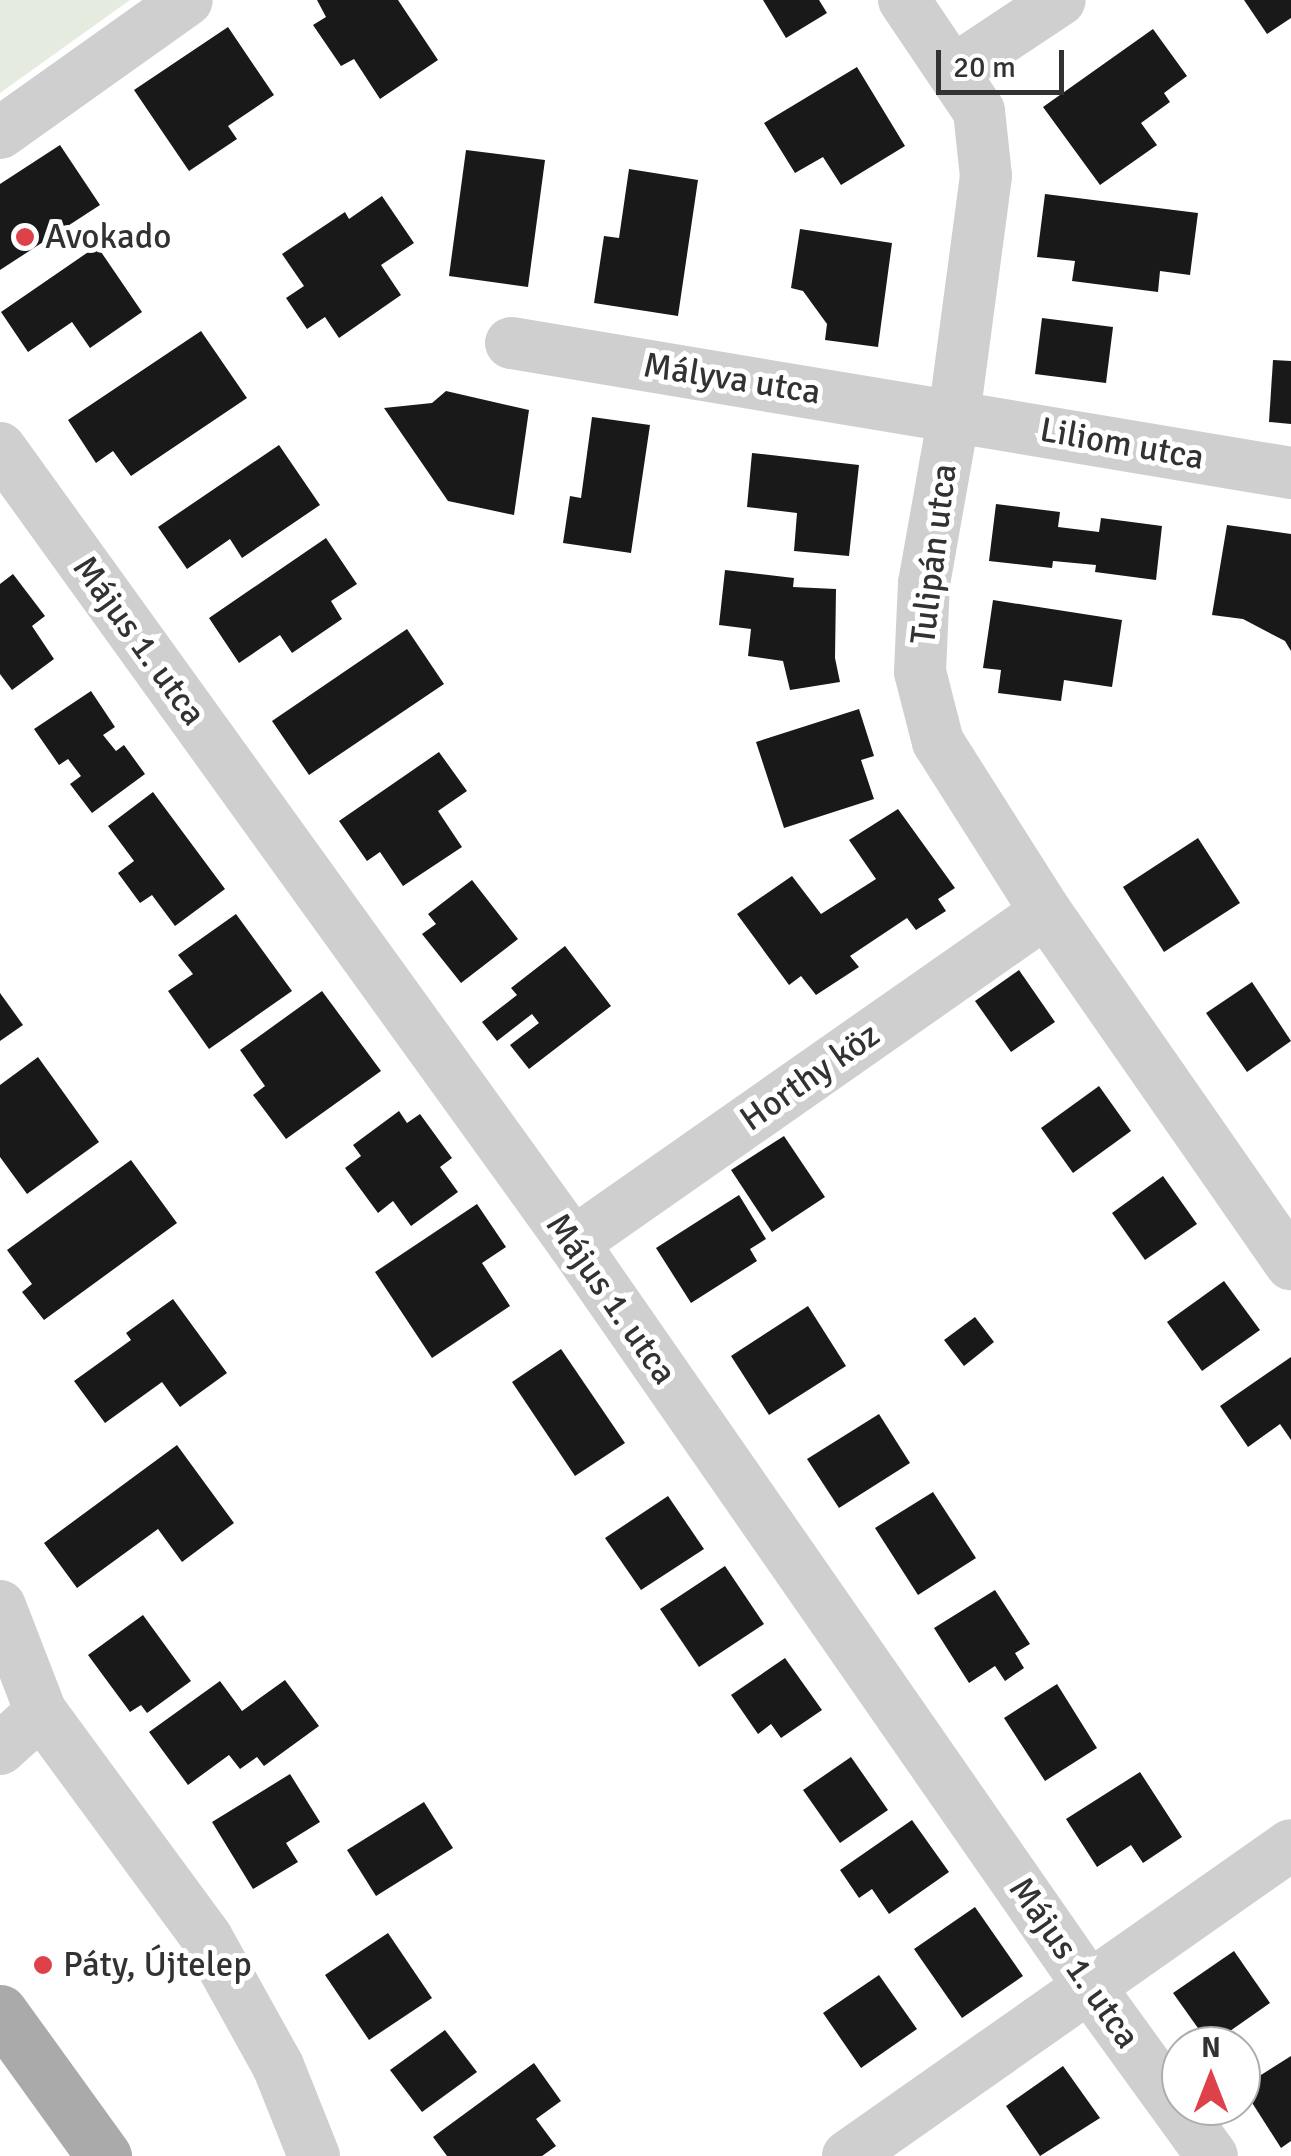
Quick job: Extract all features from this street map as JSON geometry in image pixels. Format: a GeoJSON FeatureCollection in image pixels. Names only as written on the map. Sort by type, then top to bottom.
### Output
{"type":"FeatureCollection","features":[{"type":"Feature","properties":{"kind":"main road"},"geometry":{"type":"LineString","coordinates":[[0,2012],[104,2156]]}},
{"type":"Feature","properties":{"kind":"street"},"geometry":{"type":"LineString","coordinates":[[0,133],[187,0]]}},
{"type":"Feature","properties":{"kind":"street","name":"Tulipán utca"},"geometry":{"type":"LineString","coordinates":[[904,0],[979,112],[986,176],[954,415],[924,583],[920,672],[938,742],[1046,912],[1291,1264]]}},
{"type":"Feature","properties":{"kind":"street"},"geometry":{"type":"LineString","coordinates":[[952,70],[1060,0]]}},
{"type":"Feature","properties":{"kind":"street","name":"Mályva utca"},"geometry":{"type":"LineString","coordinates":[[511,344],[954,415]]}},
{"type":"Feature","properties":{"kind":"street","name":"Liliom utca"},"geometry":{"type":"LineString","coordinates":[[954,415],[1291,473]]}},
{"type":"Feature","properties":{"kind":"street","name":"Május 1. utca"},"geometry":{"type":"LineString","coordinates":[[0,448],[574,1243],[1091,1990],[1212,2156]]}},
{"type":"Feature","properties":{"kind":"street","name":"Horthy köz"},"geometry":{"type":"LineString","coordinates":[[574,1243],[1046,912]]}},
{"type":"Feature","properties":{"kind":"street"},"geometry":{"type":"LineString","coordinates":[[0,1606],[41,1712],[206,1938],[278,2066],[314,2156]]}},
{"type":"Feature","properties":{"kind":"street"},"geometry":{"type":"LineString","coordinates":[[0,1749],[41,1712]]}},
{"type":"Feature","properties":{"kind":"street"},"geometry":{"type":"LineString","coordinates":[[848,2156],[1091,1990],[1291,1846]]}},
{"type":"Feature","properties":{"kind":"shaded area"},"geometry":{"type":"Polygon","coordinates":[[[0,0],[130,0],[0,93],[0,0]]]}},
{"type":"Feature","properties":{"kind":"building"},"geometry":{"type":"Polygon","coordinates":[[[317,0],[398,0],[438,60],[380,99],[354,59],[341,66],[313,25],[326,17],[317,0]]]}},
{"type":"Feature","properties":{"kind":"building"},"geometry":{"type":"Polygon","coordinates":[[[763,0],[819,0],[827,13],[786,38],[763,0]]]}},
{"type":"Feature","properties":{"kind":"building"},"geometry":{"type":"Polygon","coordinates":[[[1244,0],[1291,0],[1291,18],[1267,34],[1244,0]]]}},
{"type":"Feature","properties":{"kind":"building"},"geometry":{"type":"Polygon","coordinates":[[[228,27],[274,95],[228,126],[237,139],[189,171],[134,90],[228,27]]]}},
{"type":"Feature","properties":{"kind":"building"},"geometry":{"type":"Polygon","coordinates":[[[1153,29],[1187,76],[1164,93],[1170,102],[1141,123],[1157,145],[1100,185],[1043,107],[1153,29]]]}},
{"type":"Feature","properties":{"kind":"building"},"geometry":{"type":"Polygon","coordinates":[[[857,67],[905,146],[841,185],[823,157],[795,173],[764,123],[857,67]]]}},
{"type":"Feature","properties":{"kind":"building","name":"Avokado"},"geometry":{"type":"Polygon","coordinates":[[[60,145],[100,205],[0,270],[0,184],[60,145]]]}},
{"type":"Feature","properties":{"kind":"building"},"geometry":{"type":"Polygon","coordinates":[[[466,150],[545,160],[528,287],[449,276],[466,150]]]}},
{"type":"Feature","properties":{"kind":"building"},"geometry":{"type":"Polygon","coordinates":[[[629,169],[698,180],[678,316],[594,303],[604,236],[619,238],[629,169]]]}},
{"type":"Feature","properties":{"kind":"building"},"geometry":{"type":"Polygon","coordinates":[[[1045,194],[1198,213],[1190,275],[1160,271],[1158,292],[1072,281],[1075,261],[1037,257],[1045,194]]]}},
{"type":"Feature","properties":{"kind":"building"},"geometry":{"type":"Polygon","coordinates":[[[382,196],[414,243],[381,265],[401,295],[339,338],[325,317],[307,329],[286,298],[304,286],[282,254],[345,212],[349,219],[382,196]]]}},
{"type":"Feature","properties":{"kind":"building"},"geometry":{"type":"Polygon","coordinates":[[[800,229],[892,243],[878,347],[825,340],[827,324],[803,291],[791,288],[800,229]]]}},
{"type":"Feature","properties":{"kind":"building"},"geometry":{"type":"Polygon","coordinates":[[[97,246],[142,312],[90,348],[72,322],[28,352],[1,312],[97,246]]]}},
{"type":"Feature","properties":{"kind":"building"},"geometry":{"type":"Polygon","coordinates":[[[1042,318],[1113,327],[1106,383],[1035,374],[1042,318]]]}},
{"type":"Feature","properties":{"kind":"building"},"geometry":{"type":"Polygon","coordinates":[[[201,331],[247,398],[131,476],[113,451],[96,463],[68,420],[201,331]]]}},
{"type":"Feature","properties":{"kind":"building"},"geometry":{"type":"Polygon","coordinates":[[[1273,360],[1291,361],[1291,424],[1269,422],[1273,360]]]}},
{"type":"Feature","properties":{"kind":"building"},"geometry":{"type":"Polygon","coordinates":[[[446,391],[529,410],[514,515],[448,501],[384,408],[432,403],[446,391]]]}},
{"type":"Feature","properties":{"kind":"building"},"geometry":{"type":"Polygon","coordinates":[[[592,417],[650,425],[631,553],[563,543],[570,496],[581,498],[592,417]]]}},
{"type":"Feature","properties":{"kind":"building"},"geometry":{"type":"Polygon","coordinates":[[[279,445],[320,505],[242,558],[230,539],[187,569],[158,527],[279,445]]]}},
{"type":"Feature","properties":{"kind":"building"},"geometry":{"type":"Polygon","coordinates":[[[752,453],[859,465],[849,556],[794,551],[797,513],[747,507],[752,453]]]}},
{"type":"Feature","properties":{"kind":"building"},"geometry":{"type":"Polygon","coordinates":[[[996,504],[1060,512],[1058,527],[1099,532],[1101,518],[1162,526],[1156,580],[1095,572],[1096,565],[1053,561],[1052,568],[989,561],[996,504]]]}},
{"type":"Feature","properties":{"kind":"building"},"geometry":{"type":"Polygon","coordinates":[[[1227,525],[1291,534],[1291,651],[1285,641],[1243,619],[1212,615],[1227,525]]]}},
{"type":"Feature","properties":{"kind":"building"},"geometry":{"type":"Polygon","coordinates":[[[326,538],[357,584],[331,601],[342,619],[292,653],[280,635],[239,663],[209,618],[326,538]]]}},
{"type":"Feature","properties":{"kind":"building"},"geometry":{"type":"Polygon","coordinates":[[[725,570],[794,578],[793,587],[836,589],[835,658],[840,682],[790,690],[783,661],[748,656],[751,629],[719,625],[725,570]]]}},
{"type":"Feature","properties":{"kind":"building"},"geometry":{"type":"Polygon","coordinates":[[[13,574],[45,616],[32,626],[54,659],[12,690],[0,674],[0,584],[13,574]]]}},
{"type":"Feature","properties":{"kind":"building"},"geometry":{"type":"Polygon","coordinates":[[[993,600],[1122,620],[1112,687],[1064,680],[1061,701],[998,693],[1001,670],[983,668],[993,600]]]}},
{"type":"Feature","properties":{"kind":"building"},"geometry":{"type":"Polygon","coordinates":[[[407,629],[444,684],[309,775],[272,721],[407,629]]]}},
{"type":"Feature","properties":{"kind":"building"},"geometry":{"type":"Polygon","coordinates":[[[91,691],[115,727],[103,735],[116,751],[124,745],[145,774],[92,813],[70,784],[81,776],[68,759],[59,765],[34,729],[91,691]]]}},
{"type":"Feature","properties":{"kind":"building"},"geometry":{"type":"Polygon","coordinates":[[[859,709],[874,756],[861,760],[874,799],[784,828],[756,742],[859,709]]]}},
{"type":"Feature","properties":{"kind":"building"},"geometry":{"type":"Polygon","coordinates":[[[439,752],[467,791],[438,811],[462,847],[403,886],[380,852],[367,861],[339,821],[439,752]]]}},
{"type":"Feature","properties":{"kind":"building"},"geometry":{"type":"Polygon","coordinates":[[[153,792],[225,889],[175,926],[152,895],[140,903],[118,873],[134,861],[108,826],[153,792]]]}},
{"type":"Feature","properties":{"kind":"building"},"geometry":{"type":"Polygon","coordinates":[[[898,809],[955,888],[938,899],[946,911],[916,930],[907,918],[850,956],[859,967],[816,995],[801,976],[789,985],[737,914],[792,876],[821,914],[876,879],[849,840],[898,809]]]}},
{"type":"Feature","properties":{"kind":"building"},"geometry":{"type":"Polygon","coordinates":[[[1198,838],[1240,903],[1164,952],[1123,887],[1198,838]]]}},
{"type":"Feature","properties":{"kind":"building"},"geometry":{"type":"Polygon","coordinates":[[[472,880],[518,939],[461,983],[422,934],[436,924],[428,914],[472,880]]]}},
{"type":"Feature","properties":{"kind":"building"},"geometry":{"type":"Polygon","coordinates":[[[236,914],[292,991],[209,1049],[168,991],[193,974],[178,955],[236,914]]]}},
{"type":"Feature","properties":{"kind":"building"},"geometry":{"type":"Polygon","coordinates":[[[565,946],[611,1006],[529,1069],[510,1045],[539,1023],[532,1014],[497,1041],[482,1022],[517,995],[511,988],[565,946]]]}},
{"type":"Feature","properties":{"kind":"building"},"geometry":{"type":"Polygon","coordinates":[[[1019,970],[1055,1022],[1011,1052],[975,1001],[1019,970]]]}},
{"type":"Feature","properties":{"kind":"building"},"geometry":{"type":"Polygon","coordinates":[[[1252,982],[1291,1041],[1247,1072],[1206,1013],[1252,982]]]}},
{"type":"Feature","properties":{"kind":"building"},"geometry":{"type":"Polygon","coordinates":[[[322,991],[381,1071],[286,1139],[253,1095],[265,1086],[240,1050],[322,991]]]}},
{"type":"Feature","properties":{"kind":"building"},"geometry":{"type":"Polygon","coordinates":[[[0,993],[23,1025],[0,1041],[0,993]]]}},
{"type":"Feature","properties":{"kind":"building"},"geometry":{"type":"Polygon","coordinates":[[[38,1057],[99,1142],[27,1194],[0,1157],[0,1085],[38,1057]]]}},
{"type":"Feature","properties":{"kind":"building"},"geometry":{"type":"Polygon","coordinates":[[[1099,1086],[1131,1131],[1073,1173],[1041,1128],[1099,1086]]]}},
{"type":"Feature","properties":{"kind":"building"},"geometry":{"type":"Polygon","coordinates":[[[399,1111],[407,1123],[420,1114],[452,1158],[440,1167],[458,1192],[411,1226],[393,1201],[378,1213],[345,1168],[361,1156],[353,1145],[399,1111]]]}},
{"type":"Feature","properties":{"kind":"building"},"geometry":{"type":"Polygon","coordinates":[[[784,1136],[825,1197],[772,1232],[731,1170],[784,1136]]]}},
{"type":"Feature","properties":{"kind":"building"},"geometry":{"type":"Polygon","coordinates":[[[131,1160],[177,1223],[44,1320],[22,1292],[32,1284],[7,1250],[131,1160]]]}},
{"type":"Feature","properties":{"kind":"building"},"geometry":{"type":"Polygon","coordinates":[[[1163,1176],[1197,1224],[1145,1260],[1112,1213],[1163,1176]]]}},
{"type":"Feature","properties":{"kind":"building"},"geometry":{"type":"Polygon","coordinates":[[[739,1195],[766,1239],[750,1249],[757,1261],[691,1303],[656,1248],[739,1195]]]}},
{"type":"Feature","properties":{"kind":"building"},"geometry":{"type":"Polygon","coordinates":[[[477,1204],[506,1247],[482,1263],[510,1306],[432,1358],[375,1272],[477,1204]]]}},
{"type":"Feature","properties":{"kind":"building"},"geometry":{"type":"Polygon","coordinates":[[[1224,1281],[1260,1330],[1202,1371],[1167,1322],[1224,1281]]]}},
{"type":"Feature","properties":{"kind":"building"},"geometry":{"type":"Polygon","coordinates":[[[173,1299],[227,1373],[180,1407],[162,1382],[105,1423],[74,1381],[131,1340],[126,1333],[173,1299]]]}},
{"type":"Feature","properties":{"kind":"building"},"geometry":{"type":"Polygon","coordinates":[[[808,1306],[846,1366],[769,1415],[731,1356],[808,1306]]]}},
{"type":"Feature","properties":{"kind":"building"},"geometry":{"type":"Polygon","coordinates":[[[975,1317],[994,1342],[964,1366],[944,1340],[975,1317]]]}},
{"type":"Feature","properties":{"kind":"building"},"geometry":{"type":"Polygon","coordinates":[[[561,1349],[625,1443],[575,1476],[512,1382],[561,1349]]]}},
{"type":"Feature","properties":{"kind":"building"},"geometry":{"type":"Polygon","coordinates":[[[1291,1357],[1291,1440],[1280,1424],[1248,1447],[1220,1406],[1291,1357]]]}},
{"type":"Feature","properties":{"kind":"building"},"geometry":{"type":"Polygon","coordinates":[[[879,1414],[910,1463],[839,1508],[807,1459],[879,1414]]]}},
{"type":"Feature","properties":{"kind":"building"},"geometry":{"type":"Polygon","coordinates":[[[177,1445],[234,1523],[182,1562],[158,1529],[77,1588],[44,1543],[177,1445]]]}},
{"type":"Feature","properties":{"kind":"building"},"geometry":{"type":"Polygon","coordinates":[[[933,1492],[976,1558],[918,1595],[875,1528],[933,1492]]]}},
{"type":"Feature","properties":{"kind":"building"},"geometry":{"type":"Polygon","coordinates":[[[668,1496],[704,1549],[641,1590],[605,1538],[668,1496]]]}},
{"type":"Feature","properties":{"kind":"building"},"geometry":{"type":"Polygon","coordinates":[[[725,1566],[764,1624],[699,1667],[660,1609],[725,1566]]]}},
{"type":"Feature","properties":{"kind":"building"},"geometry":{"type":"Polygon","coordinates":[[[995,1590],[1030,1644],[1015,1653],[1024,1668],[1005,1681],[995,1666],[969,1683],[934,1628],[995,1590]]]}},
{"type":"Feature","properties":{"kind":"building"},"geometry":{"type":"Polygon","coordinates":[[[143,1615],[191,1681],[147,1713],[141,1705],[130,1712],[88,1655],[143,1615]]]}},
{"type":"Feature","properties":{"kind":"building"},"geometry":{"type":"Polygon","coordinates":[[[785,1658],[822,1710],[781,1738],[771,1724],[758,1734],[731,1695],[785,1658]]]}},
{"type":"Feature","properties":{"kind":"building"},"geometry":{"type":"Polygon","coordinates":[[[285,1680],[319,1726],[264,1766],[257,1757],[240,1769],[229,1755],[188,1785],[149,1732],[220,1681],[242,1711],[285,1680]]]}},
{"type":"Feature","properties":{"kind":"building"},"geometry":{"type":"Polygon","coordinates":[[[1057,1684],[1097,1748],[1045,1781],[1004,1718],[1057,1684]]]}},
{"type":"Feature","properties":{"kind":"building"},"geometry":{"type":"Polygon","coordinates":[[[851,1757],[888,1810],[840,1843],[803,1790],[851,1757]]]}},
{"type":"Feature","properties":{"kind":"building"},"geometry":{"type":"Polygon","coordinates":[[[1140,1772],[1182,1837],[1143,1863],[1131,1845],[1097,1867],[1066,1819],[1140,1772]]]}},
{"type":"Feature","properties":{"kind":"building"},"geometry":{"type":"Polygon","coordinates":[[[290,1774],[320,1822],[286,1843],[298,1862],[253,1889],[212,1822],[290,1774]]]}},
{"type":"Feature","properties":{"kind":"building"},"geometry":{"type":"Polygon","coordinates":[[[424,1802],[453,1848],[376,1896],[347,1850],[424,1802]]]}},
{"type":"Feature","properties":{"kind":"building"},"geometry":{"type":"Polygon","coordinates":[[[912,1820],[949,1872],[889,1914],[872,1889],[859,1898],[840,1870],[912,1820]]]}},
{"type":"Feature","properties":{"kind":"building"},"geometry":{"type":"Polygon","coordinates":[[[975,1907],[1023,1976],[962,2018],[914,1949],[975,1907]]]}},
{"type":"Feature","properties":{"kind":"building"},"geometry":{"type":"Polygon","coordinates":[[[388,1933],[432,1998],[369,2040],[325,1975],[388,1933]]]}},
{"type":"Feature","properties":{"kind":"building"},"geometry":{"type":"Polygon","coordinates":[[[1234,1951],[1270,2003],[1237,2026],[1196,2026],[1173,1993],[1234,1951]]]}},
{"type":"Feature","properties":{"kind":"building"},"geometry":{"type":"Polygon","coordinates":[[[879,1975],[917,2029],[861,2068],[823,2013],[879,1975]]]}},
{"type":"Feature","properties":{"kind":"building"},"geometry":{"type":"Polygon","coordinates":[[[445,2030],[477,2072],[422,2112],[390,2070],[445,2030]]]}},
{"type":"Feature","properties":{"kind":"building"},"geometry":{"type":"Polygon","coordinates":[[[1291,2056],[1291,2141],[1281,2148],[1261,2117],[1261,2075],[1291,2056]]]}},
{"type":"Feature","properties":{"kind":"building"},"geometry":{"type":"Polygon","coordinates":[[[534,2063],[561,2101],[536,2119],[556,2146],[542,2156],[447,2156],[433,2137],[534,2063]]]}},
{"type":"Feature","properties":{"kind":"building"},"geometry":{"type":"Polygon","coordinates":[[[1063,2066],[1100,2118],[1040,2156],[1006,2106],[1063,2066]]]}},
{"type":"Feature","properties":{"kind":"place","name":"Avokado"},"geometry":{"type":"Point","coordinates":[25,237]}},
{"type":"Feature","properties":{"kind":"place","name":"Páty, Újtelep"},"geometry":{"type":"Point","coordinates":[43,1965]}}]}
